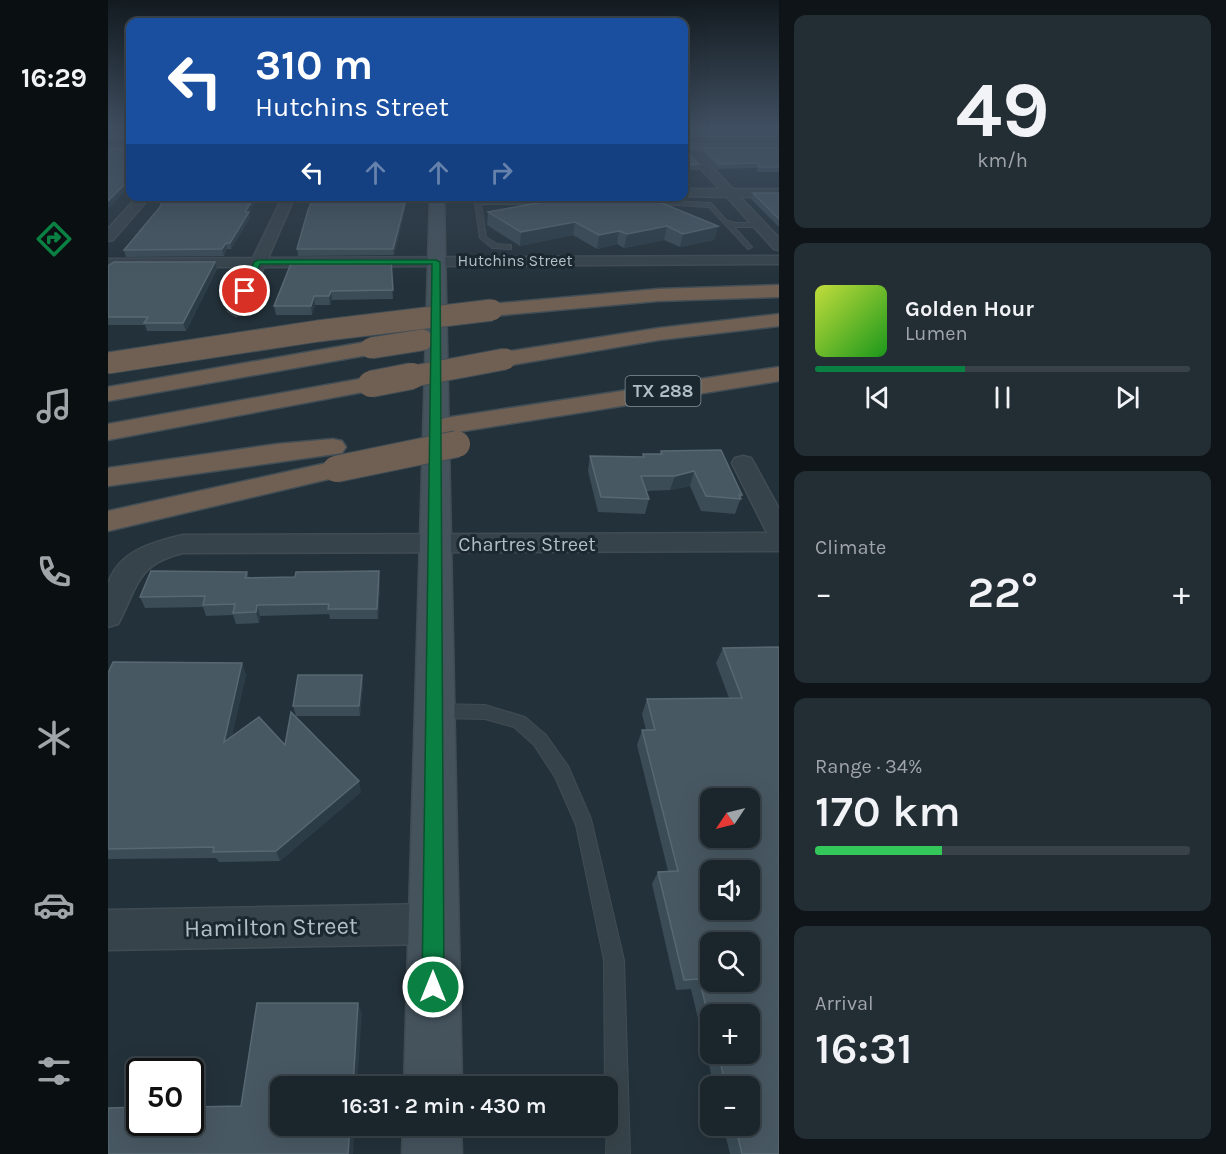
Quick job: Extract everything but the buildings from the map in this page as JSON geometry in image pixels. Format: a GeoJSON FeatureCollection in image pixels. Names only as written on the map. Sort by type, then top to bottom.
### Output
{"type":"FeatureCollection","features":[{"type":"Feature","properties":{"kind":"highway"},"geometry":{"type":"LineString","coordinates":[[108,432],[658,295],[779,291]]}},
{"type":"Feature","properties":{"kind":"highway"},"geometry":{"type":"LineString","coordinates":[[108,417],[371,366],[595,315],[779,296]]}},
{"type":"Feature","properties":{"kind":"highway"},"geometry":{"type":"LineString","coordinates":[[563,324],[595,315]]}},
{"type":"Feature","properties":{"kind":"highway"},"geometry":{"type":"LineString","coordinates":[[108,363],[318,331],[502,335],[659,334],[779,320]]}},
{"type":"Feature","properties":{"kind":"highway"},"geometry":{"type":"LineString","coordinates":[[108,393],[371,366]]}},
{"type":"Feature","properties":{"kind":"highway","name":"TX 288"},"geometry":{"type":"LineString","coordinates":[[334,458],[457,444],[486,419],[779,374]]}},
{"type":"Feature","properties":{"kind":"highway"},"geometry":{"type":"LineString","coordinates":[[108,477],[277,452],[334,458]]}},
{"type":"Feature","properties":{"kind":"highway"},"geometry":{"type":"LineString","coordinates":[[108,502],[334,458]]}},
{"type":"Feature","properties":{"kind":"highway"},"geometry":{"type":"LineString","coordinates":[[108,521],[334,458]]}},
{"type":"Feature","properties":{"kind":"main road"},"geometry":{"type":"LineString","coordinates":[[433,1076],[437,201]]}},
{"type":"Feature","properties":{"kind":"main road"},"geometry":{"type":"LineString","coordinates":[[432,1136],[432,1154]]}},
{"type":"Feature","properties":{"kind":"street"},"geometry":{"type":"LineString","coordinates":[[717,180],[754,225],[779,246]]}},
{"type":"Feature","properties":{"kind":"street"},"geometry":{"type":"LineString","coordinates":[[688,193],[779,193]]}},
{"type":"Feature","properties":{"kind":"street"},"geometry":{"type":"LineString","coordinates":[[108,237],[141,201]]}},
{"type":"Feature","properties":{"kind":"street"},"geometry":{"type":"LineString","coordinates":[[236,311],[287,201]]}},
{"type":"Feature","properties":{"kind":"street","name":"Hutchins Street"},"geometry":{"type":"LineString","coordinates":[[108,262],[779,260]]}},
{"type":"Feature","properties":{"kind":"street"},"geometry":{"type":"LineString","coordinates":[[742,463],[779,532]]}},
{"type":"Feature","properties":{"kind":"street","name":"Chartres Street"},"geometry":{"type":"LineString","coordinates":[[108,616],[126,575],[138,560],[168,547],[183,544],[434,545],[779,542]]}},
{"type":"Feature","properties":{"kind":"street","name":"Hamilton Street"},"geometry":{"type":"LineString","coordinates":[[108,930],[433,924]]}},
{"type":"Feature","properties":{"kind":"lane"},"geometry":{"type":"LineString","coordinates":[[480,201],[478,204],[483,238],[495,246],[506,245],[520,260]]}},
{"type":"Feature","properties":{"kind":"lane"},"geometry":{"type":"LineString","coordinates":[[537,201],[565,202]]}},
{"type":"Feature","properties":{"kind":"lane"},"geometry":{"type":"LineString","coordinates":[[632,202],[703,203],[711,205],[724,220],[734,225]]}},
{"type":"Feature","properties":{"kind":"lane"},"geometry":{"type":"LineString","coordinates":[[748,247],[729,225],[754,225]]}},
{"type":"Feature","properties":{"kind":"lane"},"geometry":{"type":"LineString","coordinates":[[482,232],[493,236]]}},
{"type":"Feature","properties":{"kind":"lane"},"geometry":{"type":"LineString","coordinates":[[434,711],[485,712],[519,722],[540,740],[562,772],[585,825],[614,960],[618,1154]]}},
{"type":"Feature","properties":{"kind":"route"},"geometry":{"type":"LineString","coordinates":[[245,291],[258,262],[436,262],[433,987]]}}]}
